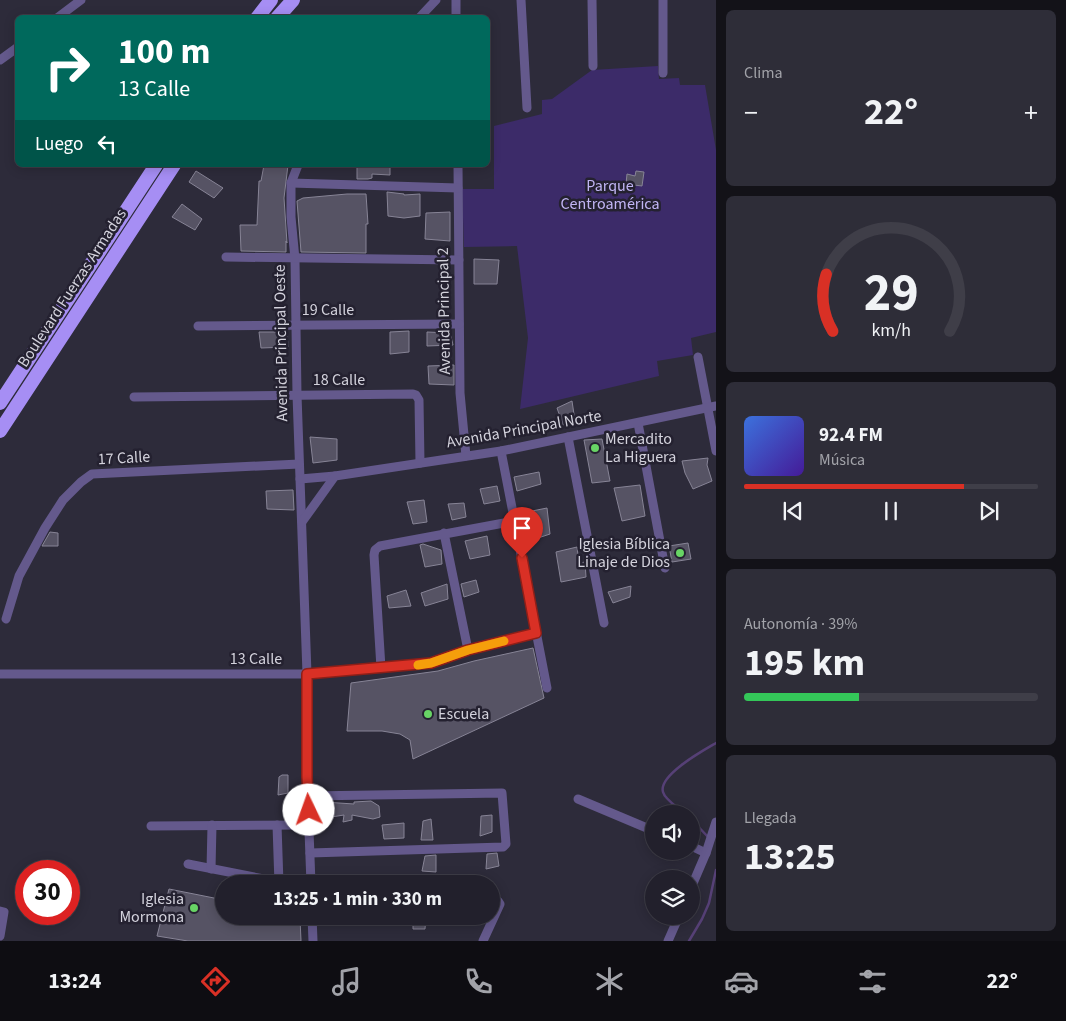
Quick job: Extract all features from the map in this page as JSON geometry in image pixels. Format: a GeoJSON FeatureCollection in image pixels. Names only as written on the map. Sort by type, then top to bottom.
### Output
{"type":"FeatureCollection","features":[{"type":"Feature","properties":{"kind":"highway"},"geometry":{"type":"LineString","coordinates":[[259,15],[271,0]]}},
{"type":"Feature","properties":{"kind":"highway"},"geometry":{"type":"LineString","coordinates":[[280,15],[293,0]]}},
{"type":"Feature","properties":{"kind":"highway","name":"Boulevard Fuerzas Armadas"},"geometry":{"type":"LineString","coordinates":[[0,403],[155,167]]}},
{"type":"Feature","properties":{"kind":"highway","name":"Boulevard Fuerzas Armadas"},"geometry":{"type":"LineString","coordinates":[[0,431],[173,167]]}},
{"type":"Feature","properties":{"kind":"street"},"geometry":{"type":"LineString","coordinates":[[70,13],[81,0]]}},
{"type":"Feature","properties":{"kind":"street"},"geometry":{"type":"LineString","coordinates":[[422,15],[436,0]]}},
{"type":"Feature","properties":{"kind":"street"},"geometry":{"type":"LineString","coordinates":[[456,0],[456,15]]}},
{"type":"Feature","properties":{"kind":"street"},"geometry":{"type":"LineString","coordinates":[[521,0],[527,108]]}},
{"type":"Feature","properties":{"kind":"street"},"geometry":{"type":"LineString","coordinates":[[592,0],[594,66]]}},
{"type":"Feature","properties":{"kind":"street"},"geometry":{"type":"LineString","coordinates":[[663,0],[663,72]]}},
{"type":"Feature","properties":{"kind":"street"},"geometry":{"type":"LineString","coordinates":[[0,60],[15,49]]}},
{"type":"Feature","properties":{"kind":"street","name":"Avenida Principal Oeste"},"geometry":{"type":"LineString","coordinates":[[297,167],[291,184],[291,217],[295,259],[311,875]]}},
{"type":"Feature","properties":{"kind":"street","name":"Avenida Principal 2"},"geometry":{"type":"LineString","coordinates":[[458,167],[460,393],[466,456]]}},
{"type":"Feature","properties":{"kind":"street"},"geometry":{"type":"LineString","coordinates":[[291,184],[458,188]]}},
{"type":"Feature","properties":{"kind":"street"},"geometry":{"type":"LineString","coordinates":[[226,257],[459,260]]}},
{"type":"Feature","properties":{"kind":"street","name":"19 Calle"},"geometry":{"type":"LineString","coordinates":[[198,326],[459,324]]}},
{"type":"Feature","properties":{"kind":"street"},"geometry":{"type":"LineString","coordinates":[[698,357],[712,407],[716,451]]}},
{"type":"Feature","properties":{"kind":"street","name":"18 Calle"},"geometry":{"type":"LineString","coordinates":[[134,397],[412,394],[416,395],[419,400],[420,463]]}},
{"type":"Feature","properties":{"kind":"street","name":"Avenida Principal Norte"},"geometry":{"type":"LineString","coordinates":[[300,479],[335,476],[502,451],[712,407]]}},
{"type":"Feature","properties":{"kind":"street"},"geometry":{"type":"LineString","coordinates":[[638,423],[665,568]]}},
{"type":"Feature","properties":{"kind":"street"},"geometry":{"type":"LineString","coordinates":[[568,437],[604,623]]}},
{"type":"Feature","properties":{"kind":"street"},"geometry":{"type":"LineString","coordinates":[[502,451],[547,688]]}},
{"type":"Feature","properties":{"kind":"street","name":"17 Calle"},"geometry":{"type":"LineString","coordinates":[[6,619],[19,576],[45,528],[63,500],[92,474],[299,464]]}},
{"type":"Feature","properties":{"kind":"street"},"geometry":{"type":"LineString","coordinates":[[302,522],[335,476]]}},
{"type":"Feature","properties":{"kind":"street"},"geometry":{"type":"LineString","coordinates":[[381,668],[375,550],[380,546],[515,521]]}},
{"type":"Feature","properties":{"kind":"street"},"geometry":{"type":"LineString","coordinates":[[444,533],[468,650]]}},
{"type":"Feature","properties":{"kind":"street","name":"13 Calle"},"geometry":{"type":"LineString","coordinates":[[0,674],[307,674],[431,663],[468,650],[536,633]]}},
{"type":"Feature","properties":{"kind":"street"},"geometry":{"type":"LineString","coordinates":[[308,796],[502,793],[506,844],[503,847],[310,853]]}},
{"type":"Feature","properties":{"kind":"street"},"geometry":{"type":"LineString","coordinates":[[578,799],[645,827]]}},
{"type":"Feature","properties":{"kind":"street"},"geometry":{"type":"LineString","coordinates":[[698,870],[716,822]]}},
{"type":"Feature","properties":{"kind":"street"},"geometry":{"type":"LineString","coordinates":[[211,869],[212,825]]}},
{"type":"Feature","properties":{"kind":"street"},"geometry":{"type":"LineString","coordinates":[[277,825],[279,875]]}},
{"type":"Feature","properties":{"kind":"street"},"geometry":{"type":"LineString","coordinates":[[151,826],[309,825]]}},
{"type":"Feature","properties":{"kind":"street"},"geometry":{"type":"LineString","coordinates":[[700,850],[706,852]]}},
{"type":"Feature","properties":{"kind":"street"},"geometry":{"type":"LineString","coordinates":[[188,864],[240,875]]}},
{"type":"Feature","properties":{"kind":"street"},"geometry":{"type":"LineString","coordinates":[[0,910],[4,912],[0,936]]}},
{"type":"Feature","properties":{"kind":"street"},"geometry":{"type":"LineString","coordinates":[[312,925],[313,941]]}},
{"type":"Feature","properties":{"kind":"street"},"geometry":{"type":"LineString","coordinates":[[483,941],[490,925]]}},
{"type":"Feature","properties":{"kind":"street"},"geometry":{"type":"LineString","coordinates":[[668,941],[675,925]]}},
{"type":"Feature","properties":{"kind":"green space","name":"Parque Centroamérica"},"geometry":{"type":"Polygon","coordinates":[[[658,66],[659,79],[679,78],[680,85],[705,85],[716,150],[716,332],[691,338],[693,355],[657,361],[659,376],[520,409],[528,338],[517,246],[464,247],[462,189],[494,189],[494,126],[542,114],[542,100],[552,99],[592,70],[658,66]]]}},
{"type":"Feature","properties":{"kind":"building"},"geometry":{"type":"Polygon","coordinates":[[[264,167],[288,167],[284,198],[286,252],[241,251],[240,225],[257,225],[259,181],[261,181],[264,167]]]}},
{"type":"Feature","properties":{"kind":"building"},"geometry":{"type":"Polygon","coordinates":[[[357,167],[390,167],[390,175],[372,174],[372,178],[357,179],[357,167]]]}},
{"type":"Feature","properties":{"kind":"building"},"geometry":{"type":"Polygon","coordinates":[[[196,171],[223,188],[214,198],[189,182],[196,171]]]}},
{"type":"Feature","properties":{"kind":"building"},"geometry":{"type":"Polygon","coordinates":[[[636,171],[644,172],[642,186],[626,184],[627,174],[635,176],[636,171]]]}},
{"type":"Feature","properties":{"kind":"building"},"geometry":{"type":"Polygon","coordinates":[[[387,192],[404,195],[420,194],[420,216],[404,218],[388,216],[387,192]]]}},
{"type":"Feature","properties":{"kind":"building"},"geometry":{"type":"Polygon","coordinates":[[[366,194],[368,224],[366,224],[366,253],[301,252],[297,201],[303,198],[366,194]]]}},
{"type":"Feature","properties":{"kind":"building"},"geometry":{"type":"Polygon","coordinates":[[[182,204],[202,219],[195,230],[172,217],[182,204]]]}},
{"type":"Feature","properties":{"kind":"building"},"geometry":{"type":"Polygon","coordinates":[[[450,212],[450,241],[425,239],[426,213],[450,212]]]}},
{"type":"Feature","properties":{"kind":"building"},"geometry":{"type":"Polygon","coordinates":[[[474,259],[499,260],[497,284],[474,284],[474,259]]]}},
{"type":"Feature","properties":{"kind":"building"},"geometry":{"type":"Polygon","coordinates":[[[409,331],[409,352],[390,354],[390,332],[409,331]]]}},
{"type":"Feature","properties":{"kind":"building"},"geometry":{"type":"Polygon","coordinates":[[[259,332],[287,332],[288,347],[261,348],[259,332]]]}},
{"type":"Feature","properties":{"kind":"building"},"geometry":{"type":"Polygon","coordinates":[[[427,332],[450,333],[453,345],[427,346],[427,332]]]}},
{"type":"Feature","properties":{"kind":"building"},"geometry":{"type":"Polygon","coordinates":[[[454,365],[454,385],[429,384],[428,366],[454,365]]]}},
{"type":"Feature","properties":{"kind":"building"},"geometry":{"type":"Polygon","coordinates":[[[572,401],[575,421],[563,425],[557,408],[572,401]]]}},
{"type":"Feature","properties":{"kind":"building"},"geometry":{"type":"Polygon","coordinates":[[[310,437],[337,439],[337,460],[313,463],[310,437]]]}},
{"type":"Feature","properties":{"kind":"building"},"geometry":{"type":"Polygon","coordinates":[[[602,439],[610,481],[592,483],[584,440],[602,439]]]}},
{"type":"Feature","properties":{"kind":"building"},"geometry":{"type":"Polygon","coordinates":[[[708,458],[707,465],[712,481],[693,489],[685,473],[682,461],[708,458]]]}},
{"type":"Feature","properties":{"kind":"building"},"geometry":{"type":"Polygon","coordinates":[[[539,472],[541,484],[517,491],[514,477],[539,472]]]}},
{"type":"Feature","properties":{"kind":"building"},"geometry":{"type":"Polygon","coordinates":[[[640,485],[645,516],[622,521],[614,488],[640,485]]]}},
{"type":"Feature","properties":{"kind":"building"},"geometry":{"type":"Polygon","coordinates":[[[497,486],[500,501],[484,504],[480,489],[497,486]]]}},
{"type":"Feature","properties":{"kind":"building"},"geometry":{"type":"Polygon","coordinates":[[[293,490],[294,510],[267,509],[266,491],[293,490]]]}},
{"type":"Feature","properties":{"kind":"building"},"geometry":{"type":"Polygon","coordinates":[[[424,500],[427,522],[413,524],[407,502],[424,500]]]}},
{"type":"Feature","properties":{"kind":"building"},"geometry":{"type":"Polygon","coordinates":[[[464,503],[466,517],[452,520],[448,504],[464,503]]]}},
{"type":"Feature","properties":{"kind":"building"},"geometry":{"type":"Polygon","coordinates":[[[547,508],[550,534],[526,542],[522,513],[547,508]]]}},
{"type":"Feature","properties":{"kind":"building"},"geometry":{"type":"Polygon","coordinates":[[[50,532],[58,533],[58,546],[42,546],[50,532]]]}},
{"type":"Feature","properties":{"kind":"building"},"geometry":{"type":"Polygon","coordinates":[[[487,536],[490,555],[470,559],[465,541],[487,536]]]}},
{"type":"Feature","properties":{"kind":"building","name":"Iglesia Bíblica Linaje de Dios"},"geometry":{"type":"Polygon","coordinates":[[[688,543],[691,559],[672,562],[669,546],[688,543]]]}},
{"type":"Feature","properties":{"kind":"building"},"geometry":{"type":"Polygon","coordinates":[[[423,544],[441,550],[442,564],[425,567],[420,545],[423,544]]]}},
{"type":"Feature","properties":{"kind":"building"},"geometry":{"type":"Polygon","coordinates":[[[577,547],[579,563],[585,562],[586,577],[561,582],[556,552],[577,547]]]}},
{"type":"Feature","properties":{"kind":"building"},"geometry":{"type":"Polygon","coordinates":[[[476,580],[479,592],[464,597],[461,584],[476,580]]]}},
{"type":"Feature","properties":{"kind":"building"},"geometry":{"type":"Polygon","coordinates":[[[447,584],[448,599],[425,606],[421,593],[447,584]]]}},
{"type":"Feature","properties":{"kind":"building"},"geometry":{"type":"Polygon","coordinates":[[[631,586],[630,597],[613,603],[608,592],[631,586]]]}},
{"type":"Feature","properties":{"kind":"building"},"geometry":{"type":"Polygon","coordinates":[[[406,590],[411,606],[389,608],[387,596],[406,590]]]}},
{"type":"Feature","properties":{"kind":"building","name":"Escuela"},"geometry":{"type":"Polygon","coordinates":[[[533,648],[544,698],[413,759],[410,740],[400,734],[382,731],[347,731],[351,683],[438,671],[533,648]]]}},
{"type":"Feature","properties":{"kind":"building"},"geometry":{"type":"Polygon","coordinates":[[[288,775],[288,793],[278,795],[279,777],[288,775]]]}},
{"type":"Feature","properties":{"kind":"building"},"geometry":{"type":"Polygon","coordinates":[[[371,801],[379,806],[380,817],[373,819],[352,815],[352,820],[343,822],[344,815],[325,818],[324,802],[354,804],[354,802],[371,801]]]}},
{"type":"Feature","properties":{"kind":"building"},"geometry":{"type":"Polygon","coordinates":[[[492,815],[492,832],[480,836],[481,816],[492,815]]]}},
{"type":"Feature","properties":{"kind":"building"},"geometry":{"type":"Polygon","coordinates":[[[431,819],[433,840],[421,840],[423,821],[431,819]]]}},
{"type":"Feature","properties":{"kind":"building"},"geometry":{"type":"Polygon","coordinates":[[[404,823],[404,838],[384,839],[382,825],[404,823]]]}},
{"type":"Feature","properties":{"kind":"building"},"geometry":{"type":"Polygon","coordinates":[[[497,853],[499,866],[486,869],[487,854],[497,853]]]}},
{"type":"Feature","properties":{"kind":"building"},"geometry":{"type":"Polygon","coordinates":[[[436,855],[436,872],[422,871],[425,856],[436,855]]]}},
{"type":"Feature","properties":{"kind":"building","name":"Iglesia Mormona"},"geometry":{"type":"Polygon","coordinates":[[[169,889],[215,898],[215,925],[300,925],[301,941],[188,941],[157,936],[169,889]]]}},
{"type":"Feature","properties":{"kind":"building"},"geometry":{"type":"Polygon","coordinates":[[[413,925],[425,925],[425,929],[413,929],[413,925]]]}},
{"type":"Feature","properties":{"kind":"waterway"},"geometry":{"type":"LineString","coordinates":[[673,805],[663,792],[663,785],[667,778],[683,764],[716,743]]}},
{"type":"Feature","properties":{"kind":"waterway"},"geometry":{"type":"LineString","coordinates":[[700,828],[709,838]]}},
{"type":"Feature","properties":{"kind":"waterway"},"geometry":{"type":"LineString","coordinates":[[689,941],[709,903],[716,870]]}},
{"type":"Feature","properties":{"kind":"slow traffic"},"geometry":{"type":"LineString","coordinates":[[418,665],[431,663],[468,650],[504,641]]}},
{"type":"Feature","properties":{"kind":"place","name":"Mercadito La Higuera"},"geometry":{"type":"Point","coordinates":[595,448]}},
{"type":"Feature","properties":{"kind":"place","name":"Iglesia Bíblica Linaje de Dios"},"geometry":{"type":"Point","coordinates":[680,553]}},
{"type":"Feature","properties":{"kind":"place","name":"Escuela"},"geometry":{"type":"Point","coordinates":[428,714]}},
{"type":"Feature","properties":{"kind":"place","name":"Iglesia Mormona"},"geometry":{"type":"Point","coordinates":[194,908]}},
{"type":"Feature","properties":{"kind":"route"},"geometry":{"type":"LineString","coordinates":[[309,810],[307,777],[307,674],[431,663],[468,650],[536,633],[522,558]]}}]}
